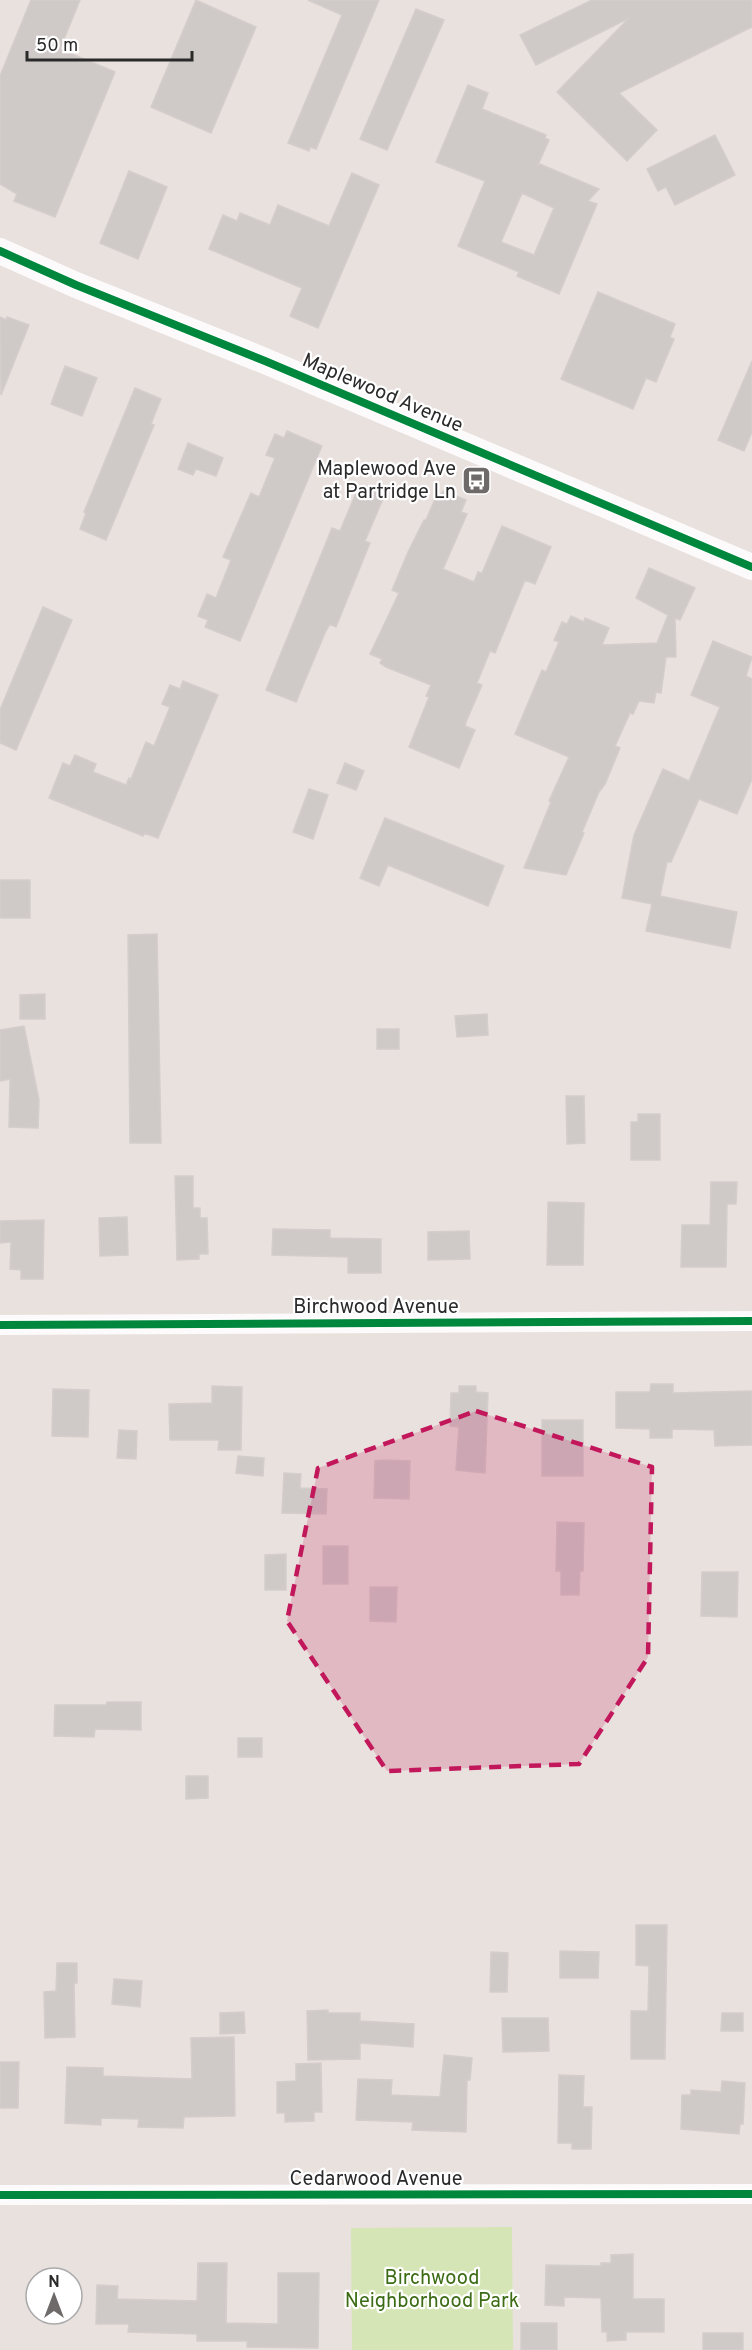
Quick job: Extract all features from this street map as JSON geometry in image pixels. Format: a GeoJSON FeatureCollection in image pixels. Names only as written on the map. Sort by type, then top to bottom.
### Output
{"type":"FeatureCollection","features":[{"type":"Feature","properties":{"kind":"street","name":"Maplewood Avenue"},"geometry":{"type":"LineString","coordinates":[[0,251],[76,285],[257,358],[752,567]]}},
{"type":"Feature","properties":{"kind":"street","name":"Birchwood Avenue"},"geometry":{"type":"LineString","coordinates":[[0,1325],[752,1321]]}},
{"type":"Feature","properties":{"kind":"street","name":"Cedarwood Avenue"},"geometry":{"type":"LineString","coordinates":[[0,2195],[752,2194]]}},
{"type":"Feature","properties":{"kind":"highlighted area"},"geometry":{"type":"Polygon","coordinates":[[[476,1411],[652,1467],[648,1657],[579,1764],[387,1771],[287,1621],[318,1468],[476,1411]]]}},
{"type":"Feature","properties":{"kind":"green space","name":"Birchwood Neighborhood Park"},"geometry":{"type":"Polygon","coordinates":[[[512,2227],[513,2350],[352,2350],[351,2228],[512,2227]]]}},
{"type":"Feature","properties":{"kind":"building"},"geometry":{"type":"Polygon","coordinates":[[[31,0],[80,0],[60,49],[115,72],[55,217],[14,201],[17,194],[0,184],[0,76],[31,0]]]}},
{"type":"Feature","properties":{"kind":"building"},"geometry":{"type":"Polygon","coordinates":[[[196,0],[256,27],[211,133],[151,107],[196,0]]]}},
{"type":"Feature","properties":{"kind":"building"},"geometry":{"type":"Polygon","coordinates":[[[308,0],[379,0],[316,149],[310,147],[309,151],[288,143],[342,15],[308,0]]]}},
{"type":"Feature","properties":{"kind":"building"},"geometry":{"type":"Polygon","coordinates":[[[592,0],[752,0],[752,27],[619,93],[657,130],[627,161],[557,92],[629,18],[536,65],[520,35],[592,0]]]}},
{"type":"Feature","properties":{"kind":"building"},"geometry":{"type":"Polygon","coordinates":[[[416,9],[444,20],[387,150],[360,139],[416,9]]]}},
{"type":"Feature","properties":{"kind":"building"},"geometry":{"type":"Polygon","coordinates":[[[468,85],[488,93],[482,109],[546,135],[545,138],[549,140],[538,165],[599,189],[588,201],[597,204],[559,294],[517,276],[519,272],[458,246],[485,181],[436,162],[468,85]],[[522,193],[501,242],[534,255],[554,208],[522,193]]]}},
{"type":"Feature","properties":{"kind":"building"},"geometry":{"type":"Polygon","coordinates":[[[715,135],[735,175],[675,205],[666,187],[658,191],[647,169],[715,135]]]}},
{"type":"Feature","properties":{"kind":"building"},"geometry":{"type":"Polygon","coordinates":[[[129,171],[167,187],[138,259],[100,243],[129,171]]]}},
{"type":"Feature","properties":{"kind":"building"},"geometry":{"type":"Polygon","coordinates":[[[352,173],[379,185],[318,328],[290,316],[302,288],[209,249],[223,215],[237,221],[240,213],[270,225],[278,205],[329,226],[352,173]]]}},
{"type":"Feature","properties":{"kind":"building"},"geometry":{"type":"Polygon","coordinates":[[[598,292],[675,324],[670,337],[674,339],[656,382],[646,378],[633,409],[561,379],[598,292]]]}},
{"type":"Feature","properties":{"kind":"building"},"geometry":{"type":"Polygon","coordinates":[[[0,317],[6,320],[7,317],[29,325],[1,395],[0,317]]]}},
{"type":"Feature","properties":{"kind":"building"},"geometry":{"type":"Polygon","coordinates":[[[752,361],[752,432],[744,451],[718,440],[752,361]]]}},
{"type":"Feature","properties":{"kind":"building"},"geometry":{"type":"Polygon","coordinates":[[[65,366],[97,378],[82,416],[51,404],[65,366]]]}},
{"type":"Feature","properties":{"kind":"building"},"geometry":{"type":"Polygon","coordinates":[[[135,388],[161,399],[151,424],[154,425],[106,540],[80,529],[86,513],[84,512],[135,388]]]}},
{"type":"Feature","properties":{"kind":"building"},"geometry":{"type":"Polygon","coordinates":[[[287,431],[322,446],[240,641],[205,627],[208,620],[198,616],[207,594],[216,598],[231,560],[223,557],[251,493],[259,497],[275,458],[266,455],[275,434],[284,438],[287,431]]]}},
{"type":"Feature","properties":{"kind":"building"},"geometry":{"type":"Polygon","coordinates":[[[188,443],[223,458],[216,476],[196,469],[193,475],[178,469],[188,443]]]}},
{"type":"Feature","properties":{"kind":"building"},"geometry":{"type":"Polygon","coordinates":[[[359,486],[366,490],[368,486],[385,494],[365,541],[370,543],[336,627],[330,624],[325,633],[296,702],[266,690],[332,528],[340,531],[359,486]]]}},
{"type":"Feature","properties":{"kind":"building"},"geometry":{"type":"Polygon","coordinates":[[[443,491],[466,500],[461,512],[467,514],[443,569],[474,582],[478,572],[482,573],[502,526],[551,547],[535,584],[525,580],[495,653],[490,651],[477,683],[482,685],[465,726],[475,730],[459,768],[409,747],[429,697],[426,696],[431,685],[386,667],[380,663],[382,659],[370,654],[399,593],[392,590],[408,552],[435,499],[438,501],[443,491]]]}},
{"type":"Feature","properties":{"kind":"building"},"geometry":{"type":"Polygon","coordinates":[[[649,568],[695,588],[680,620],[675,618],[676,657],[666,657],[661,693],[656,692],[654,703],[639,701],[633,714],[630,713],[615,746],[620,748],[605,784],[599,792],[566,875],[524,868],[551,802],[549,801],[569,757],[515,734],[542,670],[546,672],[559,642],[554,640],[562,622],[567,624],[571,616],[584,622],[585,618],[609,628],[602,645],[657,643],[668,615],[636,598],[649,568]]]}},
{"type":"Feature","properties":{"kind":"building"},"geometry":{"type":"Polygon","coordinates":[[[43,607],[72,620],[16,750],[0,743],[0,710],[43,607]]]}},
{"type":"Feature","properties":{"kind":"building"},"geometry":{"type":"Polygon","coordinates":[[[713,641],[752,657],[746,676],[752,679],[752,779],[737,814],[699,799],[671,862],[667,862],[660,896],[737,912],[730,948],[646,931],[652,904],[622,898],[634,835],[663,769],[689,781],[720,707],[691,695],[713,641]]]}},
{"type":"Feature","properties":{"kind":"building"},"geometry":{"type":"Polygon","coordinates":[[[183,681],[218,695],[158,838],[144,833],[143,836],[49,798],[63,763],[70,766],[75,755],[96,764],[93,772],[126,785],[129,778],[131,779],[146,742],[154,746],[170,707],[162,704],[170,685],[180,689],[183,681]]]}},
{"type":"Feature","properties":{"kind":"building"},"geometry":{"type":"Polygon","coordinates":[[[345,763],[364,771],[356,790],[337,783],[345,763]]]}},
{"type":"Feature","properties":{"kind":"building"},"geometry":{"type":"Polygon","coordinates":[[[309,789],[328,795],[313,839],[293,832],[309,789]]]}},
{"type":"Feature","properties":{"kind":"building"},"geometry":{"type":"Polygon","coordinates":[[[385,818],[504,866],[488,906],[388,865],[379,886],[360,878],[385,818]]]}},
{"type":"Feature","properties":{"kind":"building"},"geometry":{"type":"Polygon","coordinates":[[[0,880],[30,880],[30,918],[0,918],[0,880]]]}},
{"type":"Feature","properties":{"kind":"building"},"geometry":{"type":"Polygon","coordinates":[[[157,934],[161,1143],[130,1143],[128,935],[157,934]]]}},
{"type":"Feature","properties":{"kind":"building"},"geometry":{"type":"Polygon","coordinates":[[[45,994],[45,1019],[20,1019],[20,995],[45,994]]]}},
{"type":"Feature","properties":{"kind":"building"},"geometry":{"type":"Polygon","coordinates":[[[487,1014],[488,1035],[457,1037],[455,1016],[487,1014]]]}},
{"type":"Feature","properties":{"kind":"building"},"geometry":{"type":"Polygon","coordinates":[[[24,1026],[39,1100],[38,1128],[9,1127],[10,1079],[0,1081],[0,1030],[24,1026]]]}},
{"type":"Feature","properties":{"kind":"building"},"geometry":{"type":"Polygon","coordinates":[[[377,1029],[399,1029],[399,1049],[377,1049],[377,1029]]]}},
{"type":"Feature","properties":{"kind":"building"},"geometry":{"type":"Polygon","coordinates":[[[566,1096],[584,1096],[585,1143],[567,1144],[566,1096]]]}},
{"type":"Feature","properties":{"kind":"building"},"geometry":{"type":"Polygon","coordinates":[[[638,1114],[660,1114],[660,1160],[631,1160],[631,1122],[638,1122],[638,1114]]]}},
{"type":"Feature","properties":{"kind":"building"},"geometry":{"type":"Polygon","coordinates":[[[175,1176],[193,1176],[193,1208],[200,1208],[200,1218],[207,1218],[208,1254],[199,1254],[199,1259],[177,1260],[175,1176]]]}},
{"type":"Feature","properties":{"kind":"building"},"geometry":{"type":"Polygon","coordinates":[[[711,1182],[737,1182],[736,1204],[727,1204],[726,1267],[681,1267],[682,1225],[710,1225],[711,1182]]]}},
{"type":"Feature","properties":{"kind":"building"},"geometry":{"type":"Polygon","coordinates":[[[548,1202],[584,1203],[583,1265],[547,1265],[548,1202]]]}},
{"type":"Feature","properties":{"kind":"building"},"geometry":{"type":"Polygon","coordinates":[[[127,1217],[128,1255],[100,1256],[99,1218],[127,1217]]]}},
{"type":"Feature","properties":{"kind":"building"},"geometry":{"type":"Polygon","coordinates":[[[44,1220],[43,1279],[21,1279],[21,1270],[10,1269],[11,1242],[0,1243],[0,1221],[44,1220]]]}},
{"type":"Feature","properties":{"kind":"building"},"geometry":{"type":"Polygon","coordinates":[[[273,1229],[330,1230],[330,1238],[381,1239],[381,1273],[348,1273],[348,1257],[272,1255],[273,1229]]]}},
{"type":"Feature","properties":{"kind":"building"},"geometry":{"type":"Polygon","coordinates":[[[469,1231],[470,1259],[428,1260],[428,1232],[469,1231]]]}},
{"type":"Feature","properties":{"kind":"building"},"geometry":{"type":"Polygon","coordinates":[[[651,1384],[673,1384],[673,1393],[752,1391],[752,1445],[715,1446],[714,1430],[672,1429],[672,1438],[650,1438],[650,1429],[616,1428],[616,1392],[650,1392],[651,1384]]]}},
{"type":"Feature","properties":{"kind":"building"},"geometry":{"type":"Polygon","coordinates":[[[212,1386],[242,1387],[241,1450],[218,1450],[219,1440],[170,1440],[169,1404],[212,1403],[212,1386]]]}},
{"type":"Feature","properties":{"kind":"building"},"geometry":{"type":"Polygon","coordinates":[[[459,1386],[476,1386],[476,1392],[488,1393],[485,1473],[456,1470],[459,1427],[450,1426],[451,1393],[459,1393],[459,1386]]]}},
{"type":"Feature","properties":{"kind":"building"},"geometry":{"type":"Polygon","coordinates":[[[53,1389],[89,1390],[88,1437],[52,1436],[53,1389]]]}},
{"type":"Feature","properties":{"kind":"building"},"geometry":{"type":"Polygon","coordinates":[[[542,1420],[583,1420],[583,1476],[542,1476],[542,1420]]]}},
{"type":"Feature","properties":{"kind":"building"},"geometry":{"type":"Polygon","coordinates":[[[119,1430],[137,1431],[136,1459],[117,1458],[119,1430]]]}},
{"type":"Feature","properties":{"kind":"building"},"geometry":{"type":"Polygon","coordinates":[[[238,1456],[264,1458],[263,1476],[236,1473],[238,1456]]]}},
{"type":"Feature","properties":{"kind":"building"},"geometry":{"type":"Polygon","coordinates":[[[375,1461],[410,1461],[409,1499],[374,1498],[375,1461]]]}},
{"type":"Feature","properties":{"kind":"building"},"geometry":{"type":"Polygon","coordinates":[[[284,1473],[301,1474],[300,1488],[327,1489],[326,1514],[282,1513],[284,1473]]]}},
{"type":"Feature","properties":{"kind":"building"},"geometry":{"type":"Polygon","coordinates":[[[557,1522],[584,1523],[583,1571],[580,1571],[579,1595],[561,1595],[561,1571],[556,1571],[557,1522]]]}},
{"type":"Feature","properties":{"kind":"building"},"geometry":{"type":"Polygon","coordinates":[[[323,1546],[348,1546],[348,1584],[323,1584],[323,1546]]]}},
{"type":"Feature","properties":{"kind":"building"},"geometry":{"type":"Polygon","coordinates":[[[286,1554],[286,1590],[265,1590],[265,1555],[286,1554]]]}},
{"type":"Feature","properties":{"kind":"building"},"geometry":{"type":"Polygon","coordinates":[[[702,1572],[738,1572],[737,1617],[701,1616],[702,1572]]]}},
{"type":"Feature","properties":{"kind":"building"},"geometry":{"type":"Polygon","coordinates":[[[370,1587],[397,1587],[396,1622],[370,1621],[370,1587]]]}},
{"type":"Feature","properties":{"kind":"building"},"geometry":{"type":"Polygon","coordinates":[[[107,1702],[141,1702],[141,1730],[95,1729],[94,1737],[54,1736],[55,1705],[106,1705],[107,1702]]]}},
{"type":"Feature","properties":{"kind":"building"},"geometry":{"type":"Polygon","coordinates":[[[238,1738],[262,1738],[262,1757],[238,1757],[238,1738]]]}},
{"type":"Feature","properties":{"kind":"building"},"geometry":{"type":"Polygon","coordinates":[[[186,1776],[208,1776],[208,1798],[186,1799],[186,1776]]]}},
{"type":"Feature","properties":{"kind":"building"},"geometry":{"type":"Polygon","coordinates":[[[636,1925],[667,1925],[665,2059],[631,2059],[631,2011],[648,2011],[649,1966],[636,1965],[636,1925]]]}},
{"type":"Feature","properties":{"kind":"building"},"geometry":{"type":"Polygon","coordinates":[[[560,1951],[599,1952],[598,1978],[560,1978],[560,1951]]]}},
{"type":"Feature","properties":{"kind":"building"},"geometry":{"type":"Polygon","coordinates":[[[491,1952],[508,1953],[507,1992],[490,1992],[491,1952]]]}},
{"type":"Feature","properties":{"kind":"building"},"geometry":{"type":"Polygon","coordinates":[[[57,1963],[77,1963],[77,1983],[74,1983],[75,2037],[45,2038],[44,1992],[56,1991],[57,1963]]]}},
{"type":"Feature","properties":{"kind":"building"},"geometry":{"type":"Polygon","coordinates":[[[114,1979],[142,1981],[140,2007],[112,2004],[114,1979]]]}},
{"type":"Feature","properties":{"kind":"building"},"geometry":{"type":"Polygon","coordinates":[[[328,2010],[328,2013],[360,2013],[360,2021],[414,2024],[413,2047],[360,2043],[360,2059],[308,2060],[307,2011],[328,2010]]]}},
{"type":"Feature","properties":{"kind":"building"},"geometry":{"type":"Polygon","coordinates":[[[244,2012],[245,2033],[220,2034],[220,2013],[244,2012]]]}},
{"type":"Feature","properties":{"kind":"building"},"geometry":{"type":"Polygon","coordinates":[[[722,2013],[743,2013],[743,2031],[721,2031],[722,2013]]]}},
{"type":"Feature","properties":{"kind":"building"},"geometry":{"type":"Polygon","coordinates":[[[502,2018],[548,2018],[549,2051],[503,2052],[502,2018]]]}},
{"type":"Feature","properties":{"kind":"building"},"geometry":{"type":"Polygon","coordinates":[[[234,2037],[235,2116],[184,2117],[183,2128],[138,2127],[139,2119],[101,2118],[101,2125],[65,2123],[67,2067],[103,2068],[103,2076],[192,2079],[191,2038],[234,2037]]]}},
{"type":"Feature","properties":{"kind":"building"},"geometry":{"type":"Polygon","coordinates":[[[444,2055],[472,2058],[470,2080],[467,2080],[466,2132],[412,2130],[413,2122],[356,2120],[358,2079],[392,2080],[391,2095],[440,2097],[444,2055]]]}},
{"type":"Feature","properties":{"kind":"building"},"geometry":{"type":"Polygon","coordinates":[[[0,2062],[19,2062],[18,2108],[0,2108],[0,2062]]]}},
{"type":"Feature","properties":{"kind":"building"},"geometry":{"type":"Polygon","coordinates":[[[321,2063],[322,2112],[314,2112],[314,2121],[285,2122],[285,2113],[277,2113],[277,2082],[296,2081],[296,2064],[321,2063]]]}},
{"type":"Feature","properties":{"kind":"building"},"geometry":{"type":"Polygon","coordinates":[[[559,2075],[584,2076],[583,2107],[592,2107],[591,2149],[572,2149],[572,2143],[558,2143],[559,2075]]]}},
{"type":"Feature","properties":{"kind":"building"},"geometry":{"type":"Polygon","coordinates":[[[722,2081],[745,2083],[743,2124],[740,2124],[739,2134],[681,2129],[682,2095],[691,2095],[691,2090],[721,2092],[722,2081]]]}},
{"type":"Feature","properties":{"kind":"building"},"geometry":{"type":"Polygon","coordinates":[[[633,2254],[633,2299],[664,2299],[664,2332],[626,2332],[626,2340],[607,2341],[607,2332],[602,2332],[601,2298],[564,2297],[564,2306],[545,2305],[546,2265],[601,2266],[601,2263],[611,2263],[611,2255],[633,2254]]]}},
{"type":"Feature","properties":{"kind":"building"},"geometry":{"type":"Polygon","coordinates":[[[198,2263],[227,2263],[226,2323],[278,2324],[278,2273],[319,2273],[318,2348],[247,2347],[247,2341],[197,2341],[197,2334],[128,2332],[129,2324],[96,2324],[97,2285],[118,2286],[117,2299],[197,2301],[198,2263]]]}},
{"type":"Feature","properties":{"kind":"building"},"geometry":{"type":"Polygon","coordinates":[[[521,2323],[557,2323],[557,2350],[521,2350],[521,2323]]]}},
{"type":"Feature","properties":{"kind":"building"},"geometry":{"type":"Polygon","coordinates":[[[703,2333],[743,2333],[743,2350],[703,2350],[703,2333]]]}},
{"type":"Feature","properties":{"kind":"cycle path"},"geometry":{"type":"LineString","coordinates":[[0,251],[76,285],[265,361],[752,567]]}},
{"type":"Feature","properties":{"kind":"cycle path"},"geometry":{"type":"LineString","coordinates":[[0,1325],[752,1321]]}},
{"type":"Feature","properties":{"kind":"cycle path"},"geometry":{"type":"LineString","coordinates":[[0,2195],[752,2194]]}},
{"type":"Feature","properties":{"kind":"place","name":"Maplewood Ave at Partridge Ln"},"geometry":{"type":"Point","coordinates":[477,480]}}]}
